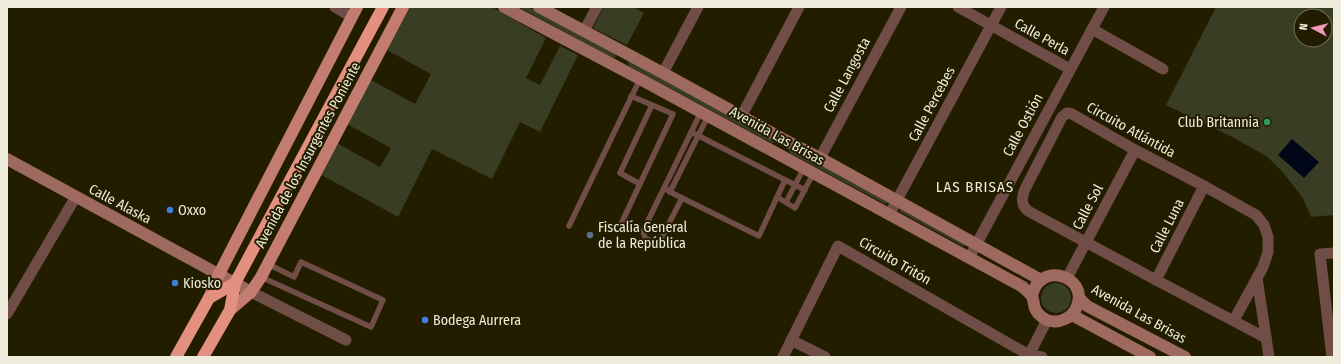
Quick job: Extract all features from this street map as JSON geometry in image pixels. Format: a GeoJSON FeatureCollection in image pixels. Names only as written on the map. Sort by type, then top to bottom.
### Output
{"type":"FeatureCollection","features":[{"type":"Feature","properties":{"kind":"highway","name":"Avenida de los Insurgentes Poniente"},"geometry":{"type":"LineString","coordinates":[[203,357],[230,310],[235,283],[383,7]]}},
{"type":"Feature","properties":{"kind":"highway"},"geometry":{"type":"LineString","coordinates":[[209,298],[235,283]]}},
{"type":"Feature","properties":{"kind":"highway","name":"Avenida de los Insurgentes Poniente"},"geometry":{"type":"LineString","coordinates":[[176,357],[209,298]]}},
{"type":"Feature","properties":{"kind":"main road","name":"Avenida de los Insurgentes Poniente"},"geometry":{"type":"LineString","coordinates":[[230,310],[251,292],[261,277],[403,7]]}},
{"type":"Feature","properties":{"kind":"main road","name":"Avenida de los Insurgentes Poniente"},"geometry":{"type":"LineString","coordinates":[[209,298],[219,274],[355,12]]}},
{"type":"Feature","properties":{"kind":"street"},"geometry":{"type":"LineString","coordinates":[[335,7],[355,12]]}},
{"type":"Feature","properties":{"kind":"street","name":"Avenida Las Brisas"},"geometry":{"type":"LineString","coordinates":[[504,7],[640,79],[1023,287],[1032,296],[1036,310],[1047,320]]}},
{"type":"Feature","properties":{"kind":"street","name":"Avenida Las Brisas"},"geometry":{"type":"LineString","coordinates":[[539,7],[741,117],[820,158],[1041,280]]}},
{"type":"Feature","properties":{"kind":"street"},"geometry":{"type":"LineString","coordinates":[[584,31],[597,7]]}},
{"type":"Feature","properties":{"kind":"street"},"geometry":{"type":"LineString","coordinates":[[662,73],[698,7]]}},
{"type":"Feature","properties":{"kind":"street"},"geometry":{"type":"LineString","coordinates":[[741,117],[799,7]]}},
{"type":"Feature","properties":{"kind":"street","name":"Calle Langosta"},"geometry":{"type":"LineString","coordinates":[[820,158],[901,7]]}},
{"type":"Feature","properties":{"kind":"street","name":"Calle Perla"},"geometry":{"type":"LineString","coordinates":[[958,7],[1070,69]]}},
{"type":"Feature","properties":{"kind":"street","name":"Calle Percebes"},"geometry":{"type":"LineString","coordinates":[[889,215],[1001,7]]}},
{"type":"Feature","properties":{"kind":"street","name":"Calle Ostión"},"geometry":{"type":"LineString","coordinates":[[969,258],[1104,7]]}},
{"type":"Feature","properties":{"kind":"street"},"geometry":{"type":"LineString","coordinates":[[1092,29],[1163,69]]}},
{"type":"Feature","properties":{"kind":"street","name":"Circuito Atlántida"},"geometry":{"type":"LineString","coordinates":[[1234,320],[1263,267],[1268,252],[1268,237],[1264,225],[1256,215],[1135,150],[1072,114],[1067,113],[1062,117],[1025,189],[1022,201],[1024,208],[1028,212],[1266,338]]}},
{"type":"Feature","properties":{"kind":"street"},"geometry":{"type":"LineString","coordinates":[[775,152],[783,139]]}},
{"type":"Feature","properties":{"kind":"street","name":"Calle Sol"},"geometry":{"type":"LineString","coordinates":[[1067,278],[1135,150]]}},
{"type":"Feature","properties":{"kind":"street","name":"Calle Alaska"},"geometry":{"type":"LineString","coordinates":[[8,163],[251,292]]}},
{"type":"Feature","properties":{"kind":"street","name":"Calle Luna"},"geometry":{"type":"LineString","coordinates":[[1156,280],[1204,186]]}},
{"type":"Feature","properties":{"kind":"street"},"geometry":{"type":"LineString","coordinates":[[7,314],[76,198]]}},
{"type":"Feature","properties":{"kind":"street","name":"Circuito Tritón"},"geometry":{"type":"LineString","coordinates":[[783,357],[838,246],[1028,356],[1042,357]]}},
{"type":"Feature","properties":{"kind":"street"},"geometry":{"type":"LineString","coordinates":[[1332,357],[1331,319],[1320,254],[1334,254]]}},
{"type":"Feature","properties":{"kind":"street"},"geometry":{"type":"LineString","coordinates":[[1032,296],[1035,287],[1041,280],[1054,275],[1067,278]]}},
{"type":"Feature","properties":{"kind":"street","name":"Avenida Las Brisas"},"geometry":{"type":"LineString","coordinates":[[1067,278],[1074,284],[1079,298],[1087,306],[1185,357]]}},
{"type":"Feature","properties":{"kind":"street"},"geometry":{"type":"LineString","coordinates":[[1257,278],[1269,357]]}},
{"type":"Feature","properties":{"kind":"street"},"geometry":{"type":"LineString","coordinates":[[251,292],[346,340]]}},
{"type":"Feature","properties":{"kind":"street","name":"Avenida Las Brisas"},"geometry":{"type":"LineString","coordinates":[[1072,315],[1077,307],[1079,298]]}},
{"type":"Feature","properties":{"kind":"street"},"geometry":{"type":"LineString","coordinates":[[1028,356],[1047,320],[1060,321],[1072,315],[1150,357]]}},
{"type":"Feature","properties":{"kind":"street"},"geometry":{"type":"LineString","coordinates":[[792,340],[825,357]]}},
{"type":"Feature","properties":{"kind":"lane"},"geometry":{"type":"LineString","coordinates":[[569,226],[640,79]]}},
{"type":"Feature","properties":{"kind":"lane"},"geometry":{"type":"LineString","coordinates":[[621,224],[673,114],[631,96]]}},
{"type":"Feature","properties":{"kind":"lane"},"geometry":{"type":"LineString","coordinates":[[640,184],[620,174],[652,105]]}},
{"type":"Feature","properties":{"kind":"lane"},"geometry":{"type":"LineString","coordinates":[[667,190],[673,170],[682,150],[691,132],[704,114]]}},
{"type":"Feature","properties":{"kind":"lane"},"geometry":{"type":"LineString","coordinates":[[682,198],[658,242],[645,238],[643,231],[667,190],[679,173],[698,136],[704,114]]}},
{"type":"Feature","properties":{"kind":"lane"},"geometry":{"type":"LineString","coordinates":[[691,132],[805,190]]}},
{"type":"Feature","properties":{"kind":"lane"},"geometry":{"type":"LineString","coordinates":[[682,150],[688,154]]}},
{"type":"Feature","properties":{"kind":"lane"},"geometry":{"type":"LineString","coordinates":[[673,170],[679,173]]}},
{"type":"Feature","properties":{"kind":"lane"},"geometry":{"type":"LineString","coordinates":[[777,197],[795,208],[805,190],[808,171]]}},
{"type":"Feature","properties":{"kind":"lane"},"geometry":{"type":"LineString","coordinates":[[786,202],[795,185],[808,171]]}},
{"type":"Feature","properties":{"kind":"lane"},"geometry":{"type":"LineString","coordinates":[[667,190],[759,236],[785,180]]}},
{"type":"Feature","properties":{"kind":"lane"},"geometry":{"type":"LineString","coordinates":[[261,277],[371,327],[383,300],[301,262],[294,277],[268,264]]}},
{"type":"Feature","properties":{"kind":"green space"},"geometry":{"type":"Polygon","coordinates":[[[409,7],[492,7],[546,38],[526,78],[540,85],[560,46],[578,55],[540,132],[520,122],[492,179],[432,149],[398,217],[318,173],[335,142],[380,167],[391,148],[345,123],[369,79],[415,104],[431,74],[385,49],[409,7]]]}},
{"type":"Feature","properties":{"kind":"green space"},"geometry":{"type":"Polygon","coordinates":[[[519,7],[529,7],[615,53],[616,57],[612,58],[519,7]]]}},
{"type":"Feature","properties":{"kind":"green space"},"geometry":{"type":"Polygon","coordinates":[[[604,7],[633,7],[644,13],[627,45],[593,28],[604,7]]]}},
{"type":"Feature","properties":{"kind":"green space","name":"Club Britannia"},"geometry":{"type":"Polygon","coordinates":[[[1216,7],[1334,7],[1334,215],[1311,217],[1303,198],[1281,170],[1266,156],[1236,139],[1166,105],[1216,7]]]}},
{"type":"Feature","properties":{"kind":"green space"},"geometry":{"type":"Polygon","coordinates":[[[628,62],[632,62],[774,139],[775,142],[772,143],[629,66],[628,62]]]}},
{"type":"Feature","properties":{"kind":"green space"},"geometry":{"type":"Polygon","coordinates":[[[793,148],[887,200],[888,203],[885,204],[790,153],[789,149],[793,148]]]}},
{"type":"Feature","properties":{"kind":"green space"},"geometry":{"type":"Polygon","coordinates":[[[899,209],[966,245],[963,246],[900,212],[899,209]]]}},
{"type":"Feature","properties":{"kind":"green space"},"geometry":{"type":"Polygon","coordinates":[[[1056,283],[1062,284],[1070,292],[1070,304],[1062,312],[1056,313],[1050,312],[1042,304],[1041,298],[1042,292],[1050,284],[1056,283]]]}},
{"type":"Feature","properties":{"kind":"water"},"geometry":{"type":"Polygon","coordinates":[[[1292,139],[1319,162],[1304,178],[1278,155],[1292,139]]]}},
{"type":"Feature","properties":{"kind":"place","name":"Club Britannia"},"geometry":{"type":"Point","coordinates":[1267,122]}},
{"type":"Feature","properties":{"kind":"place","name":"Oxxo"},"geometry":{"type":"Point","coordinates":[170,210]}},
{"type":"Feature","properties":{"kind":"place","name":"Fiscalía General de la República"},"geometry":{"type":"Point","coordinates":[590,235]}},
{"type":"Feature","properties":{"kind":"place","name":"Kiosko"},"geometry":{"type":"Point","coordinates":[175,283]}},
{"type":"Feature","properties":{"kind":"place","name":"Bodega Aurrera"},"geometry":{"type":"Point","coordinates":[425,320]}},
{"type":"Feature","properties":{"kind":"district","name":"LAS BRISAS"},"geometry":{"type":"Point","coordinates":[975,187]}}]}
